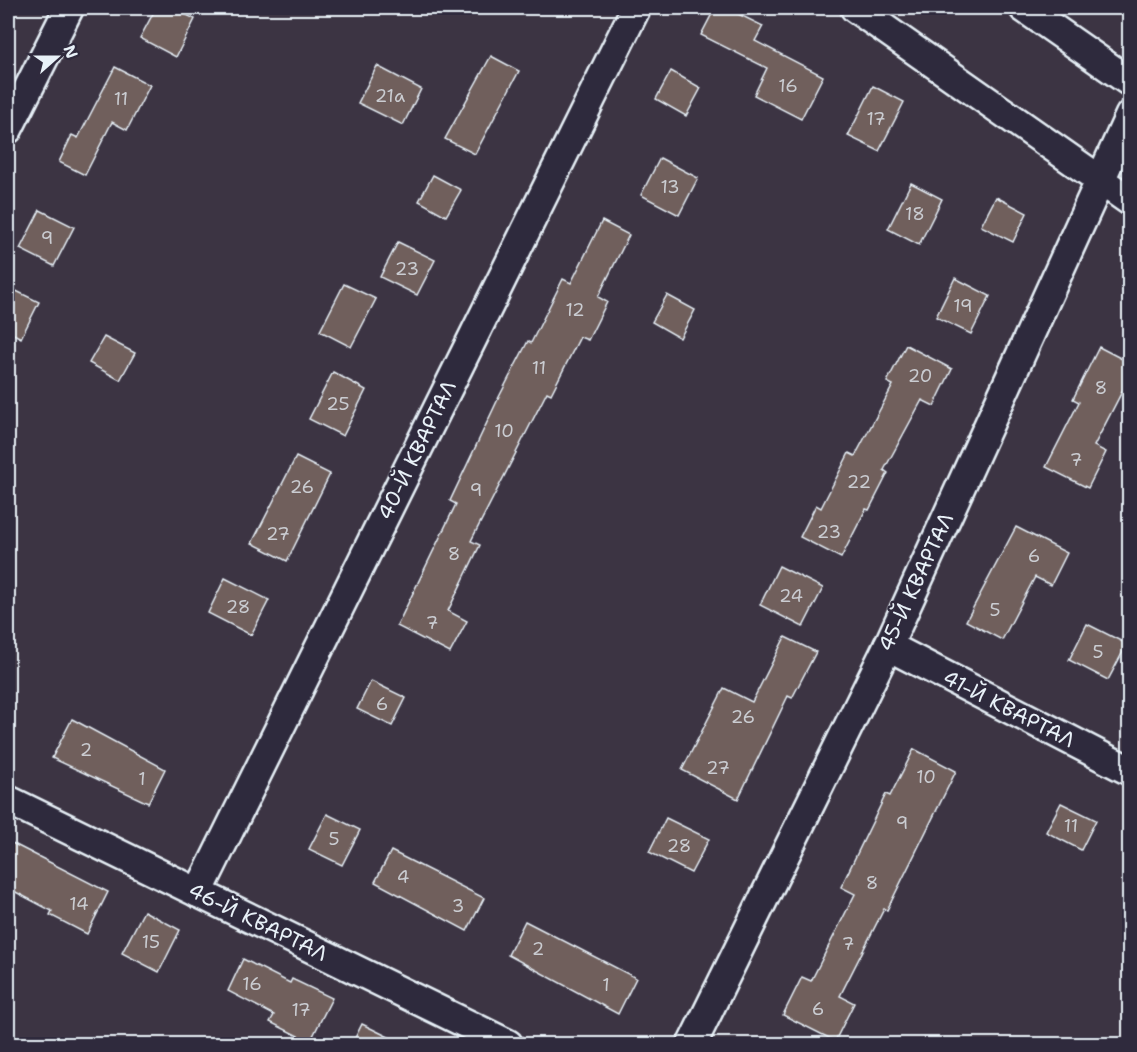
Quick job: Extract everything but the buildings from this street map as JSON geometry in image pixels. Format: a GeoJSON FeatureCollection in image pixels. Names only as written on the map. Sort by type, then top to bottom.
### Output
{"type":"FeatureCollection","features":[{"type":"Feature","properties":{"kind":"street"},"geometry":{"type":"LineString","coordinates":[[8,129],[69,8]]}},
{"type":"Feature","properties":{"kind":"street","name":"40-Й КВАРТАЛ"},"geometry":{"type":"LineString","coordinates":[[198,893],[636,8]]}},
{"type":"Feature","properties":{"kind":"street"},"geometry":{"type":"LineString","coordinates":[[855,8],[1130,201]]}},
{"type":"Feature","properties":{"kind":"street"},"geometry":{"type":"LineString","coordinates":[[1024,8],[1130,82]]}},
{"type":"Feature","properties":{"kind":"street","name":"45-Й КВАРТАЛ"},"geometry":{"type":"LineString","coordinates":[[692,1044],[888,646],[1130,115]]}},
{"type":"Feature","properties":{"kind":"street","name":"41-Й КВАРТАЛ"},"geometry":{"type":"LineString","coordinates":[[888,646],[1130,771]]}},
{"type":"Feature","properties":{"kind":"street","name":"46-Й КВАРТАЛ"},"geometry":{"type":"LineString","coordinates":[[8,800],[508,1044]]}}]}
